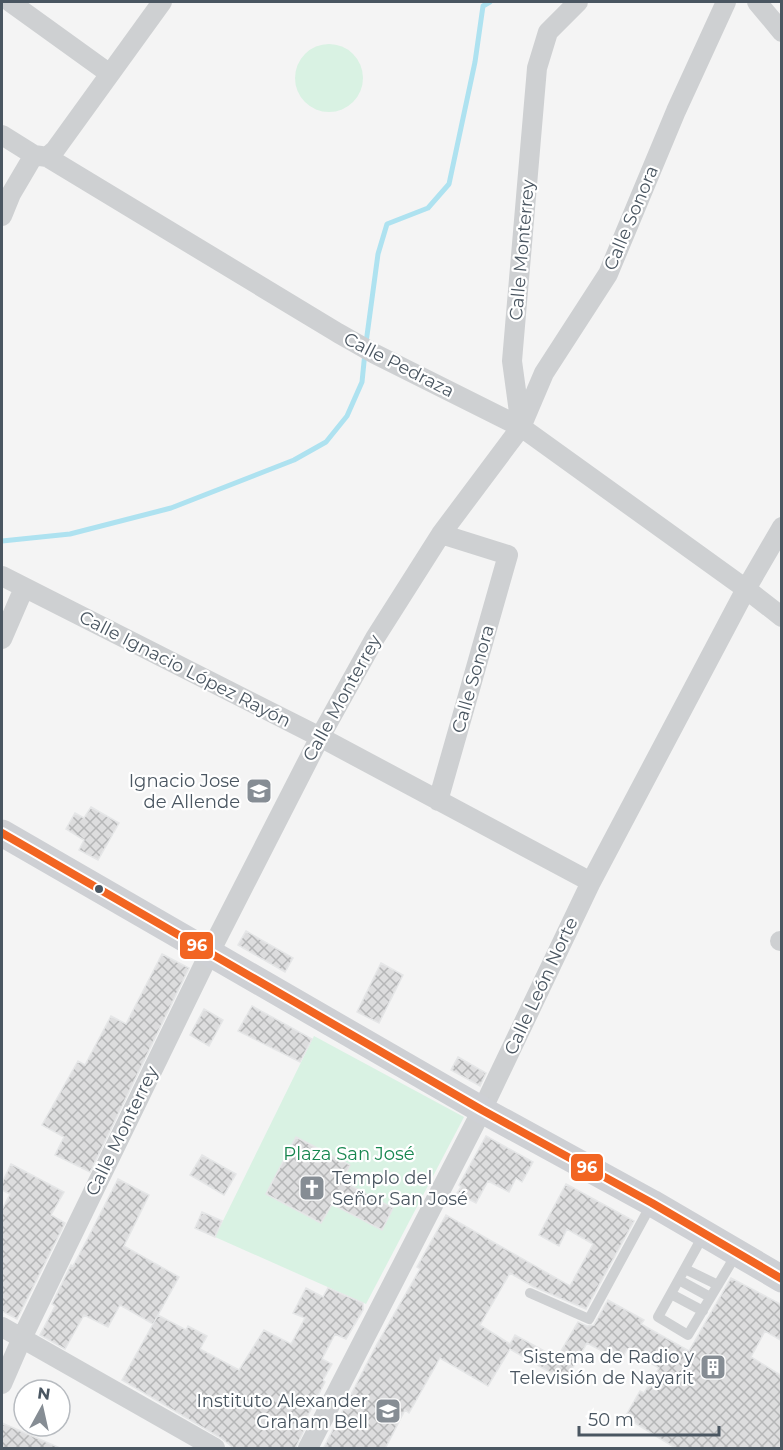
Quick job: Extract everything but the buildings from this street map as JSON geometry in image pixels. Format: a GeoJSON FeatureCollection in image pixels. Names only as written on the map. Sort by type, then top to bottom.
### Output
{"type":"FeatureCollection","features":[{"type":"Feature","properties":{"kind":"main road"},"geometry":{"type":"LineString","coordinates":[[2,833],[482,1110],[652,1203],[782,1279]]}},
{"type":"Feature","properties":{"kind":"street"},"geometry":{"type":"LineString","coordinates":[[10,2],[110,74]]}},
{"type":"Feature","properties":{"kind":"street"},"geometry":{"type":"LineString","coordinates":[[2,216],[11,194],[40,156],[55,150],[162,2]]}},
{"type":"Feature","properties":{"kind":"street","name":"Calle Monterrey"},"geometry":{"type":"LineString","coordinates":[[2,1384],[22,1338],[210,952],[320,737],[375,638],[441,534],[521,427],[512,360],[537,69],[548,32],[578,2]]}},
{"type":"Feature","properties":{"kind":"street","name":"Calle Sonora"},"geometry":{"type":"LineString","coordinates":[[521,427],[544,373],[608,274],[675,111],[726,2]]}},
{"type":"Feature","properties":{"kind":"street"},"geometry":{"type":"LineString","coordinates":[[757,2],[782,32]]}},
{"type":"Feature","properties":{"kind":"street","name":"Calle Pedraza"},"geometry":{"type":"LineString","coordinates":[[2,135],[375,354],[521,427],[782,617]]}},
{"type":"Feature","properties":{"kind":"street","name":"Calle León Norte"},"geometry":{"type":"LineString","coordinates":[[308,1449],[482,1110],[591,882],[746,589],[782,527]]}},
{"type":"Feature","properties":{"kind":"street","name":"Calle Sonora"},"geometry":{"type":"LineString","coordinates":[[438,801],[508,555],[441,534]]}},
{"type":"Feature","properties":{"kind":"street","name":"Calle Ignacio López Rayón"},"geometry":{"type":"LineString","coordinates":[[4,578],[320,737],[591,882]]}},
{"type":"Feature","properties":{"kind":"street"},"geometry":{"type":"LineString","coordinates":[[2,639],[24,588]]}},
{"type":"Feature","properties":{"kind":"street"},"geometry":{"type":"LineString","coordinates":[[2,1327],[215,1449]]}},
{"type":"Feature","properties":{"kind":"lane"},"geometry":{"type":"LineString","coordinates":[[530,1293],[589,1319],[652,1203]]}},
{"type":"Feature","properties":{"kind":"lane"},"geometry":{"type":"LineString","coordinates":[[704,1234],[658,1317],[688,1335],[737,1253]]}},
{"type":"Feature","properties":{"kind":"lane"},"geometry":{"type":"LineString","coordinates":[[685,1269],[717,1285]]}},
{"type":"Feature","properties":{"kind":"lane"},"geometry":{"type":"LineString","coordinates":[[679,1280],[710,1297]]}},
{"type":"Feature","properties":{"kind":"lane"},"geometry":{"type":"LineString","coordinates":[[671,1294],[703,1311]]}},
{"type":"Feature","properties":{"kind":"green space"},"geometry":{"type":"Polygon","coordinates":[[[329,44],[342,47],[353,54],[360,65],[363,78],[360,91],[353,102],[342,109],[329,112],[316,109],[305,102],[298,91],[295,78],[298,65],[305,54],[316,47],[329,44]]]}},
{"type":"Feature","properties":{"kind":"green space","name":"Plaza San José"},"geometry":{"type":"Polygon","coordinates":[[[314,1036],[464,1117],[366,1304],[215,1237],[314,1036]]]}},
{"type":"Feature","properties":{"kind":"waterway"},"geometry":{"type":"LineString","coordinates":[[366,343],[378,254],[387,224],[428,208],[449,184],[475,62],[483,6],[490,2]]}},
{"type":"Feature","properties":{"kind":"waterway"},"geometry":{"type":"LineString","coordinates":[[2,541],[70,534],[171,508],[294,460],[326,442],[347,416],[362,382],[365,352]]}},
{"type":"Feature","properties":{"kind":"transit line","name":"96"},"geometry":{"type":"LineString","coordinates":[[2,833],[482,1110],[652,1203],[782,1279]]}},
{"type":"Feature","properties":{"kind":"place","name":"Ignacio Jose de Allende"},"geometry":{"type":"Point","coordinates":[259,791]}},
{"type":"Feature","properties":{"kind":"place","name":"Templo del Señor San José"},"geometry":{"type":"Point","coordinates":[312,1188]}},
{"type":"Feature","properties":{"kind":"place","name":"Sistema de Radio y Televisión de Nayarit"},"geometry":{"type":"Point","coordinates":[713,1367]}},
{"type":"Feature","properties":{"kind":"place","name":"Instituto Alexander Graham Bell"},"geometry":{"type":"Point","coordinates":[388,1411]}}]}
